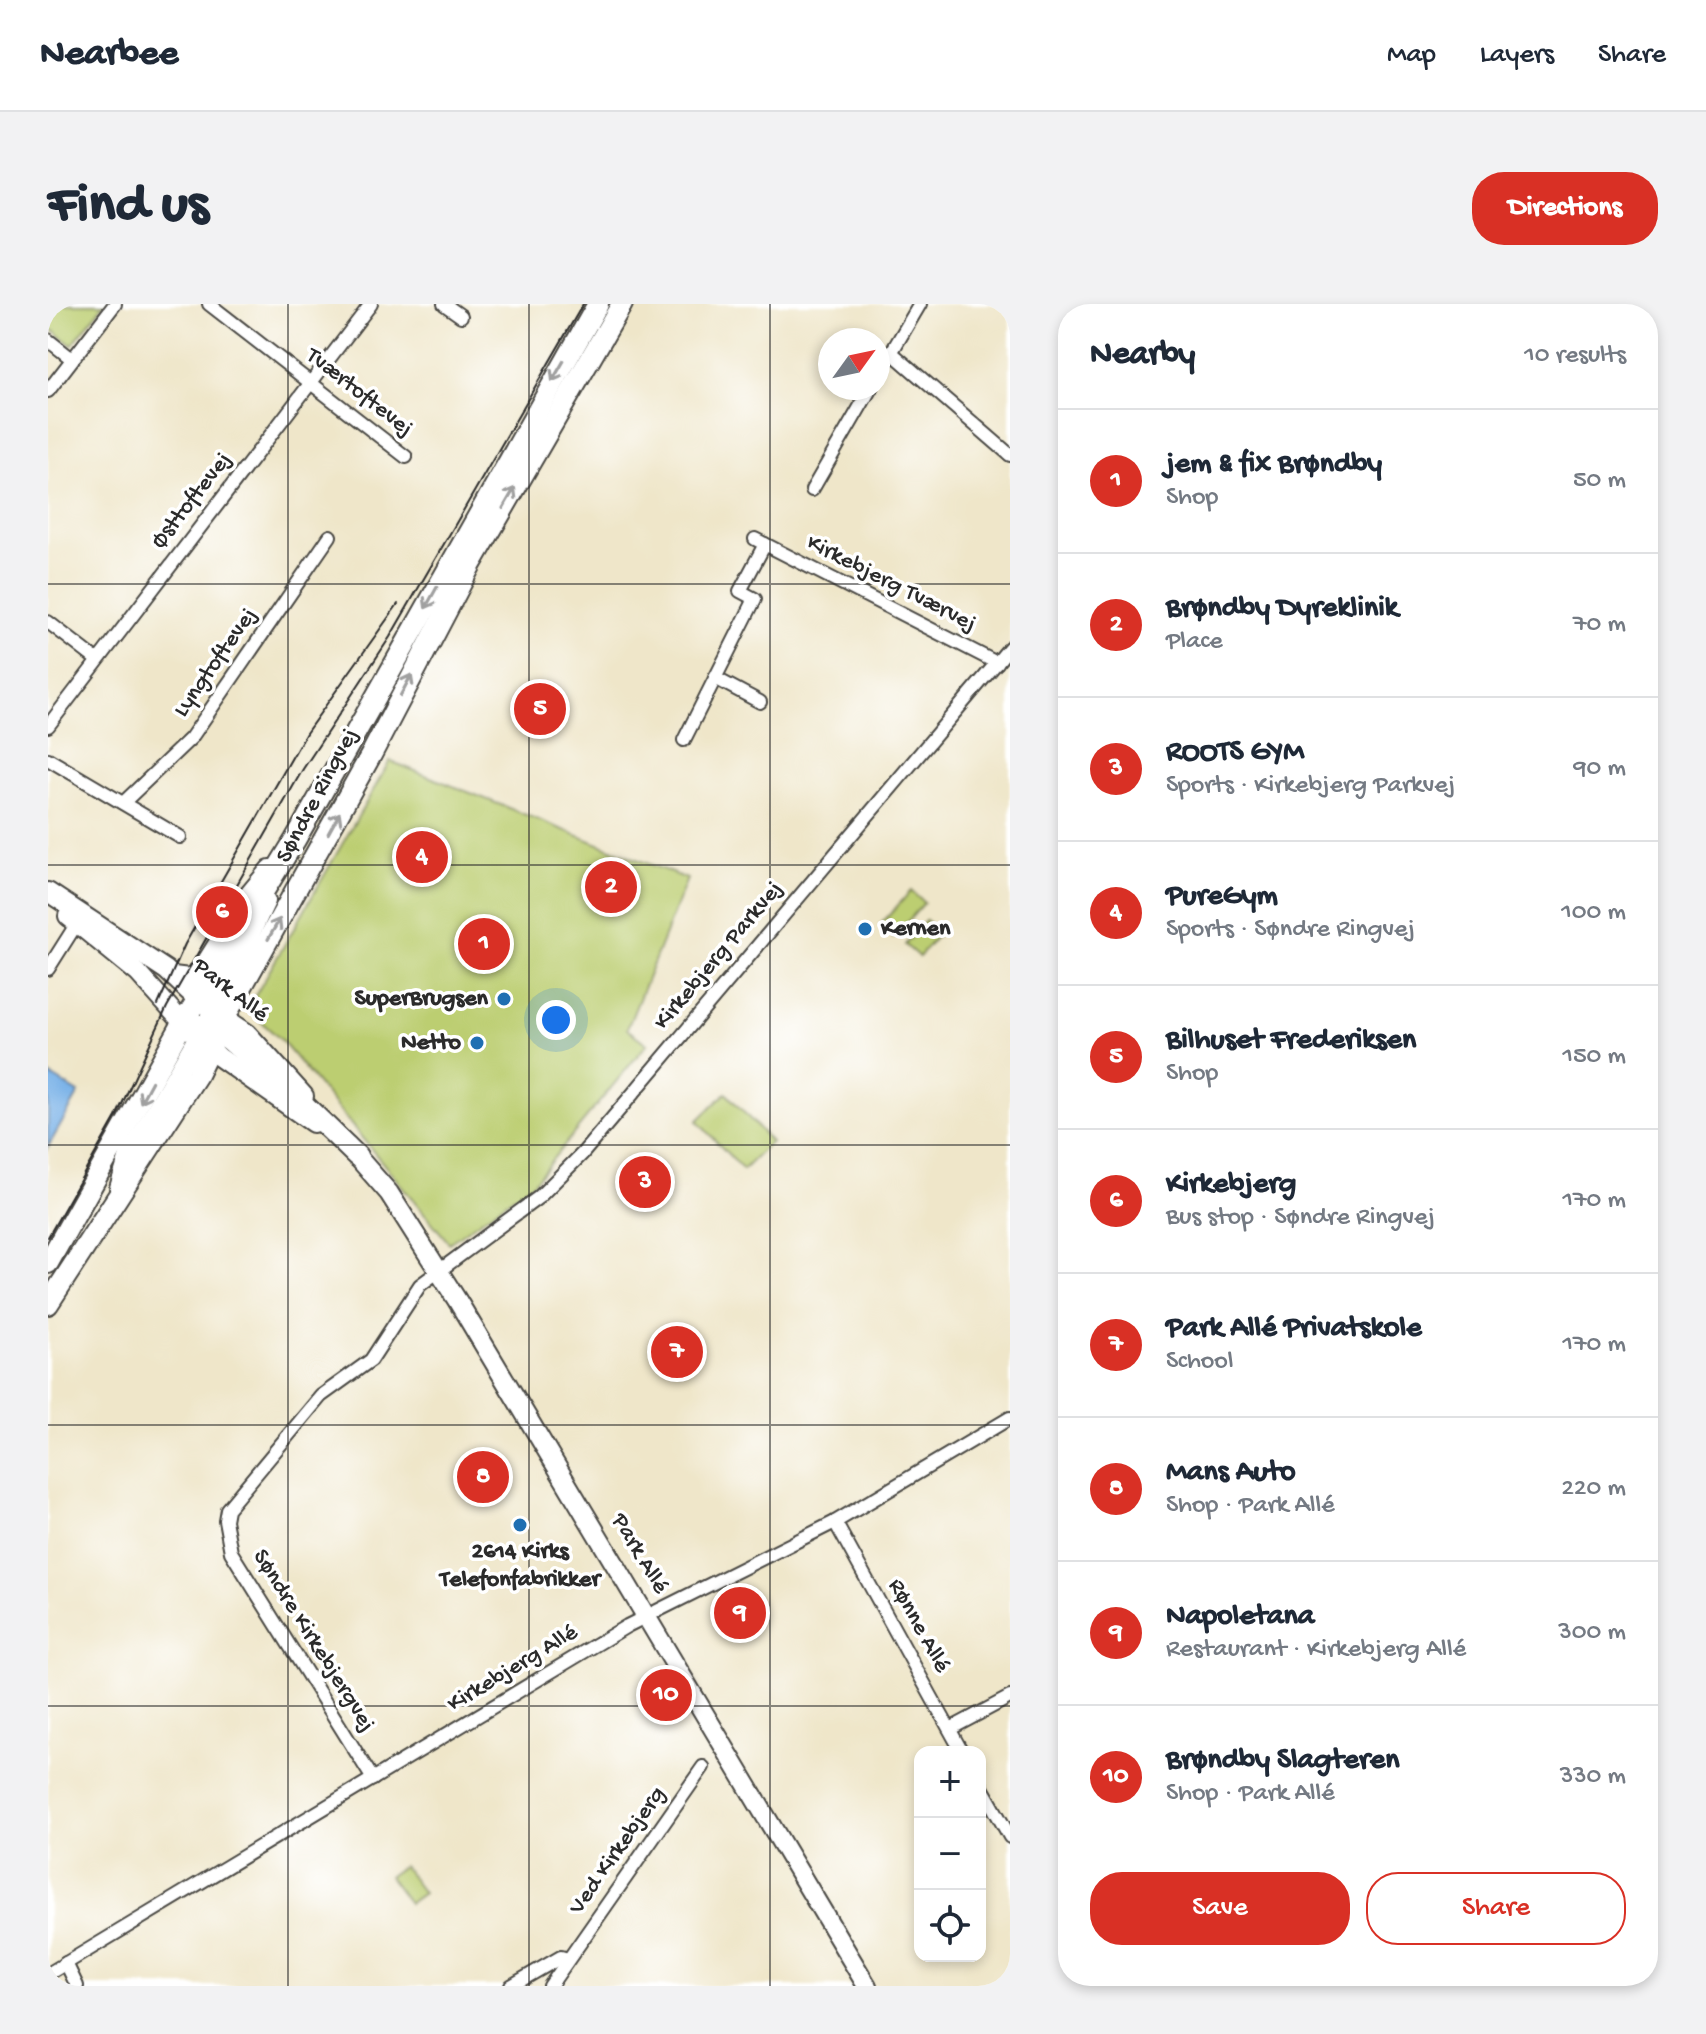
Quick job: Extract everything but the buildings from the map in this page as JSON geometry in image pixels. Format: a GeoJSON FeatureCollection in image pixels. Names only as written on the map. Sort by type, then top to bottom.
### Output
{"type":"FeatureCollection","features":[{"type":"Feature","properties":{"kind":"main road","name":"Søndre Ringvej"},"geometry":{"type":"LineString","coordinates":[[48,1304],[190,1086],[205,1024],[295,840],[598,304]]}},
{"type":"Feature","properties":{"kind":"main road","name":"Søndre Ringvej"},"geometry":{"type":"LineString","coordinates":[[48,1263],[345,803],[470,566],[622,304]]}},
{"type":"Feature","properties":{"kind":"main road"},"geometry":{"type":"LineString","coordinates":[[205,1024],[296,1097],[357,1156]]}},
{"type":"Feature","properties":{"kind":"street"},"geometry":{"type":"LineString","coordinates":[[48,391],[115,304]]}},
{"type":"Feature","properties":{"kind":"street","name":"Tværtoftevej"},"geometry":{"type":"LineString","coordinates":[[209,304],[406,457]]}},
{"type":"Feature","properties":{"kind":"street","name":"Østtoftevej"},"geometry":{"type":"LineString","coordinates":[[48,726],[371,304]]}},
{"type":"Feature","properties":{"kind":"street"},"geometry":{"type":"LineString","coordinates":[[444,304],[461,316]]}},
{"type":"Feature","properties":{"kind":"street"},"geometry":{"type":"LineString","coordinates":[[920,304],[891,352],[1010,455]]}},
{"type":"Feature","properties":{"kind":"street"},"geometry":{"type":"LineString","coordinates":[[48,340],[72,359]]}},
{"type":"Feature","properties":{"kind":"street"},"geometry":{"type":"LineString","coordinates":[[812,490],[864,400]]}},
{"type":"Feature","properties":{"kind":"street","name":"Lyngtoftevej"},"geometry":{"type":"LineString","coordinates":[[123,803],[191,738],[330,536]]}},
{"type":"Feature","properties":{"kind":"street","name":"Kirkebjerg Tværvej"},"geometry":{"type":"LineString","coordinates":[[684,740],[755,599],[740,591],[760,542],[997,663]]}},
{"type":"Feature","properties":{"kind":"street"},"geometry":{"type":"LineString","coordinates":[[48,622],[97,660]]}},
{"type":"Feature","properties":{"kind":"street","name":"Kirkebjerg Parkvej"},"geometry":{"type":"LineString","coordinates":[[439,1270],[539,1197],[582,1154],[1010,647]]}},
{"type":"Feature","properties":{"kind":"street"},"geometry":{"type":"LineString","coordinates":[[715,678],[760,702]]}},
{"type":"Feature","properties":{"kind":"street"},"geometry":{"type":"LineString","coordinates":[[48,759],[180,837]]}},
{"type":"Feature","properties":{"kind":"street"},"geometry":{"type":"LineString","coordinates":[[173,976],[189,978],[202,969],[246,898],[295,840]]}},
{"type":"Feature","properties":{"kind":"street","name":"Park Allé"},"geometry":{"type":"LineString","coordinates":[[48,892],[138,973],[205,1024]]}},
{"type":"Feature","properties":{"kind":"street","name":"Park Allé"},"geometry":{"type":"LineString","coordinates":[[48,900],[173,976],[205,1024]]}},
{"type":"Feature","properties":{"kind":"street"},"geometry":{"type":"LineString","coordinates":[[48,969],[80,919]]}},
{"type":"Feature","properties":{"kind":"street","name":"Park Allé"},"geometry":{"type":"LineString","coordinates":[[357,1156],[389,1193],[439,1270],[867,1986]]}},
{"type":"Feature","properties":{"kind":"street","name":"Søndre Kirkebjergvej"},"geometry":{"type":"LineString","coordinates":[[373,1779],[231,1552],[225,1520],[227,1509],[316,1401],[371,1360],[420,1285],[439,1270]]}},
{"type":"Feature","properties":{"kind":"street","name":"Kirkebjerg Allé"},"geometry":{"type":"LineString","coordinates":[[48,1974],[627,1626],[835,1522],[1010,1418]]}},
{"type":"Feature","properties":{"kind":"street","name":"Rønne Allé"},"geometry":{"type":"LineString","coordinates":[[835,1522],[959,1746]]}},
{"type":"Feature","properties":{"kind":"street"},"geometry":{"type":"LineString","coordinates":[[950,1729],[1010,1697]]}},
{"type":"Feature","properties":{"kind":"street","name":"Ved Kirkebjerg"},"geometry":{"type":"LineString","coordinates":[[550,1986],[703,1767]]}},
{"type":"Feature","properties":{"kind":"street"},"geometry":{"type":"LineString","coordinates":[[986,1795],[1010,1837]]}},
{"type":"Feature","properties":{"kind":"street"},"geometry":{"type":"LineString","coordinates":[[511,1986],[561,1957],[568,1959]]}},
{"type":"Feature","properties":{"kind":"street"},"geometry":{"type":"LineString","coordinates":[[66,1963],[77,1986]]}},
{"type":"Feature","properties":{"kind":"green space"},"geometry":{"type":"Polygon","coordinates":[[[48,304],[104,304],[72,345],[48,327],[48,304]]]}},
{"type":"Feature","properties":{"kind":"green space"},"geometry":{"type":"Polygon","coordinates":[[[390,761],[687,879],[627,1029],[647,1044],[534,1182],[449,1243],[280,1039],[257,1018],[255,996],[390,761]]]}},
{"type":"Feature","properties":{"kind":"green space"},"geometry":{"type":"Polygon","coordinates":[[[911,891],[924,903],[893,938],[880,925],[911,891]]]}},
{"type":"Feature","properties":{"kind":"green space"},"geometry":{"type":"Polygon","coordinates":[[[926,920],[940,932],[919,957],[905,945],[926,920]]]}},
{"type":"Feature","properties":{"kind":"green space"},"geometry":{"type":"Polygon","coordinates":[[[726,1093],[771,1142],[743,1170],[697,1121],[726,1093]]]}},
{"type":"Feature","properties":{"kind":"green space"},"geometry":{"type":"Polygon","coordinates":[[[403,1866],[423,1893],[409,1903],[389,1876],[403,1866]]]}},
{"type":"Feature","properties":{"kind":"water"},"geometry":{"type":"Polygon","coordinates":[[[48,1074],[79,1093],[48,1147],[48,1074]]]}},
{"type":"Feature","properties":{"kind":"tram line"},"geometry":{"type":"LineString","coordinates":[[48,1237],[116,1117],[167,1007],[303,769],[390,637],[583,304]]}},
{"type":"Feature","properties":{"kind":"tram line"},"geometry":{"type":"LineString","coordinates":[[158,1005],[185,944],[306,733],[398,604]]}},
{"type":"Feature","properties":{"kind":"place","name":"Bilhuset Frederiksen"},"geometry":{"type":"Point","coordinates":[540,709]}},
{"type":"Feature","properties":{"kind":"place","name":"PureGym"},"geometry":{"type":"Point","coordinates":[422,857]}},
{"type":"Feature","properties":{"kind":"place","name":"Brøndby Dyreklinik"},"geometry":{"type":"Point","coordinates":[611,887]}},
{"type":"Feature","properties":{"kind":"place","name":"Kirkebjerg"},"geometry":{"type":"Point","coordinates":[222,912]}},
{"type":"Feature","properties":{"kind":"place","name":"Kernen"},"geometry":{"type":"Point","coordinates":[865,929]}},
{"type":"Feature","properties":{"kind":"place","name":"jem & fix Brøndby"},"geometry":{"type":"Point","coordinates":[484,944]}},
{"type":"Feature","properties":{"kind":"place","name":"SuperBrugsen"},"geometry":{"type":"Point","coordinates":[504,999]}},
{"type":"Feature","properties":{"kind":"place","name":"Netto"},"geometry":{"type":"Point","coordinates":[477,1043]}},
{"type":"Feature","properties":{"kind":"place","name":"ROOTS GYM"},"geometry":{"type":"Point","coordinates":[645,1182]}},
{"type":"Feature","properties":{"kind":"place","name":"Park Allé Privatskole"},"geometry":{"type":"Point","coordinates":[677,1352]}},
{"type":"Feature","properties":{"kind":"place","name":"Mans Auto"},"geometry":{"type":"Point","coordinates":[483,1477]}},
{"type":"Feature","properties":{"kind":"place","name":"2614 Kirks Telefonfabrikker"},"geometry":{"type":"Point","coordinates":[520,1525]}},
{"type":"Feature","properties":{"kind":"place","name":"Napoletana"},"geometry":{"type":"Point","coordinates":[740,1613]}},
{"type":"Feature","properties":{"kind":"place","name":"Brøndby Slagteren"},"geometry":{"type":"Point","coordinates":[666,1695]}}]}
